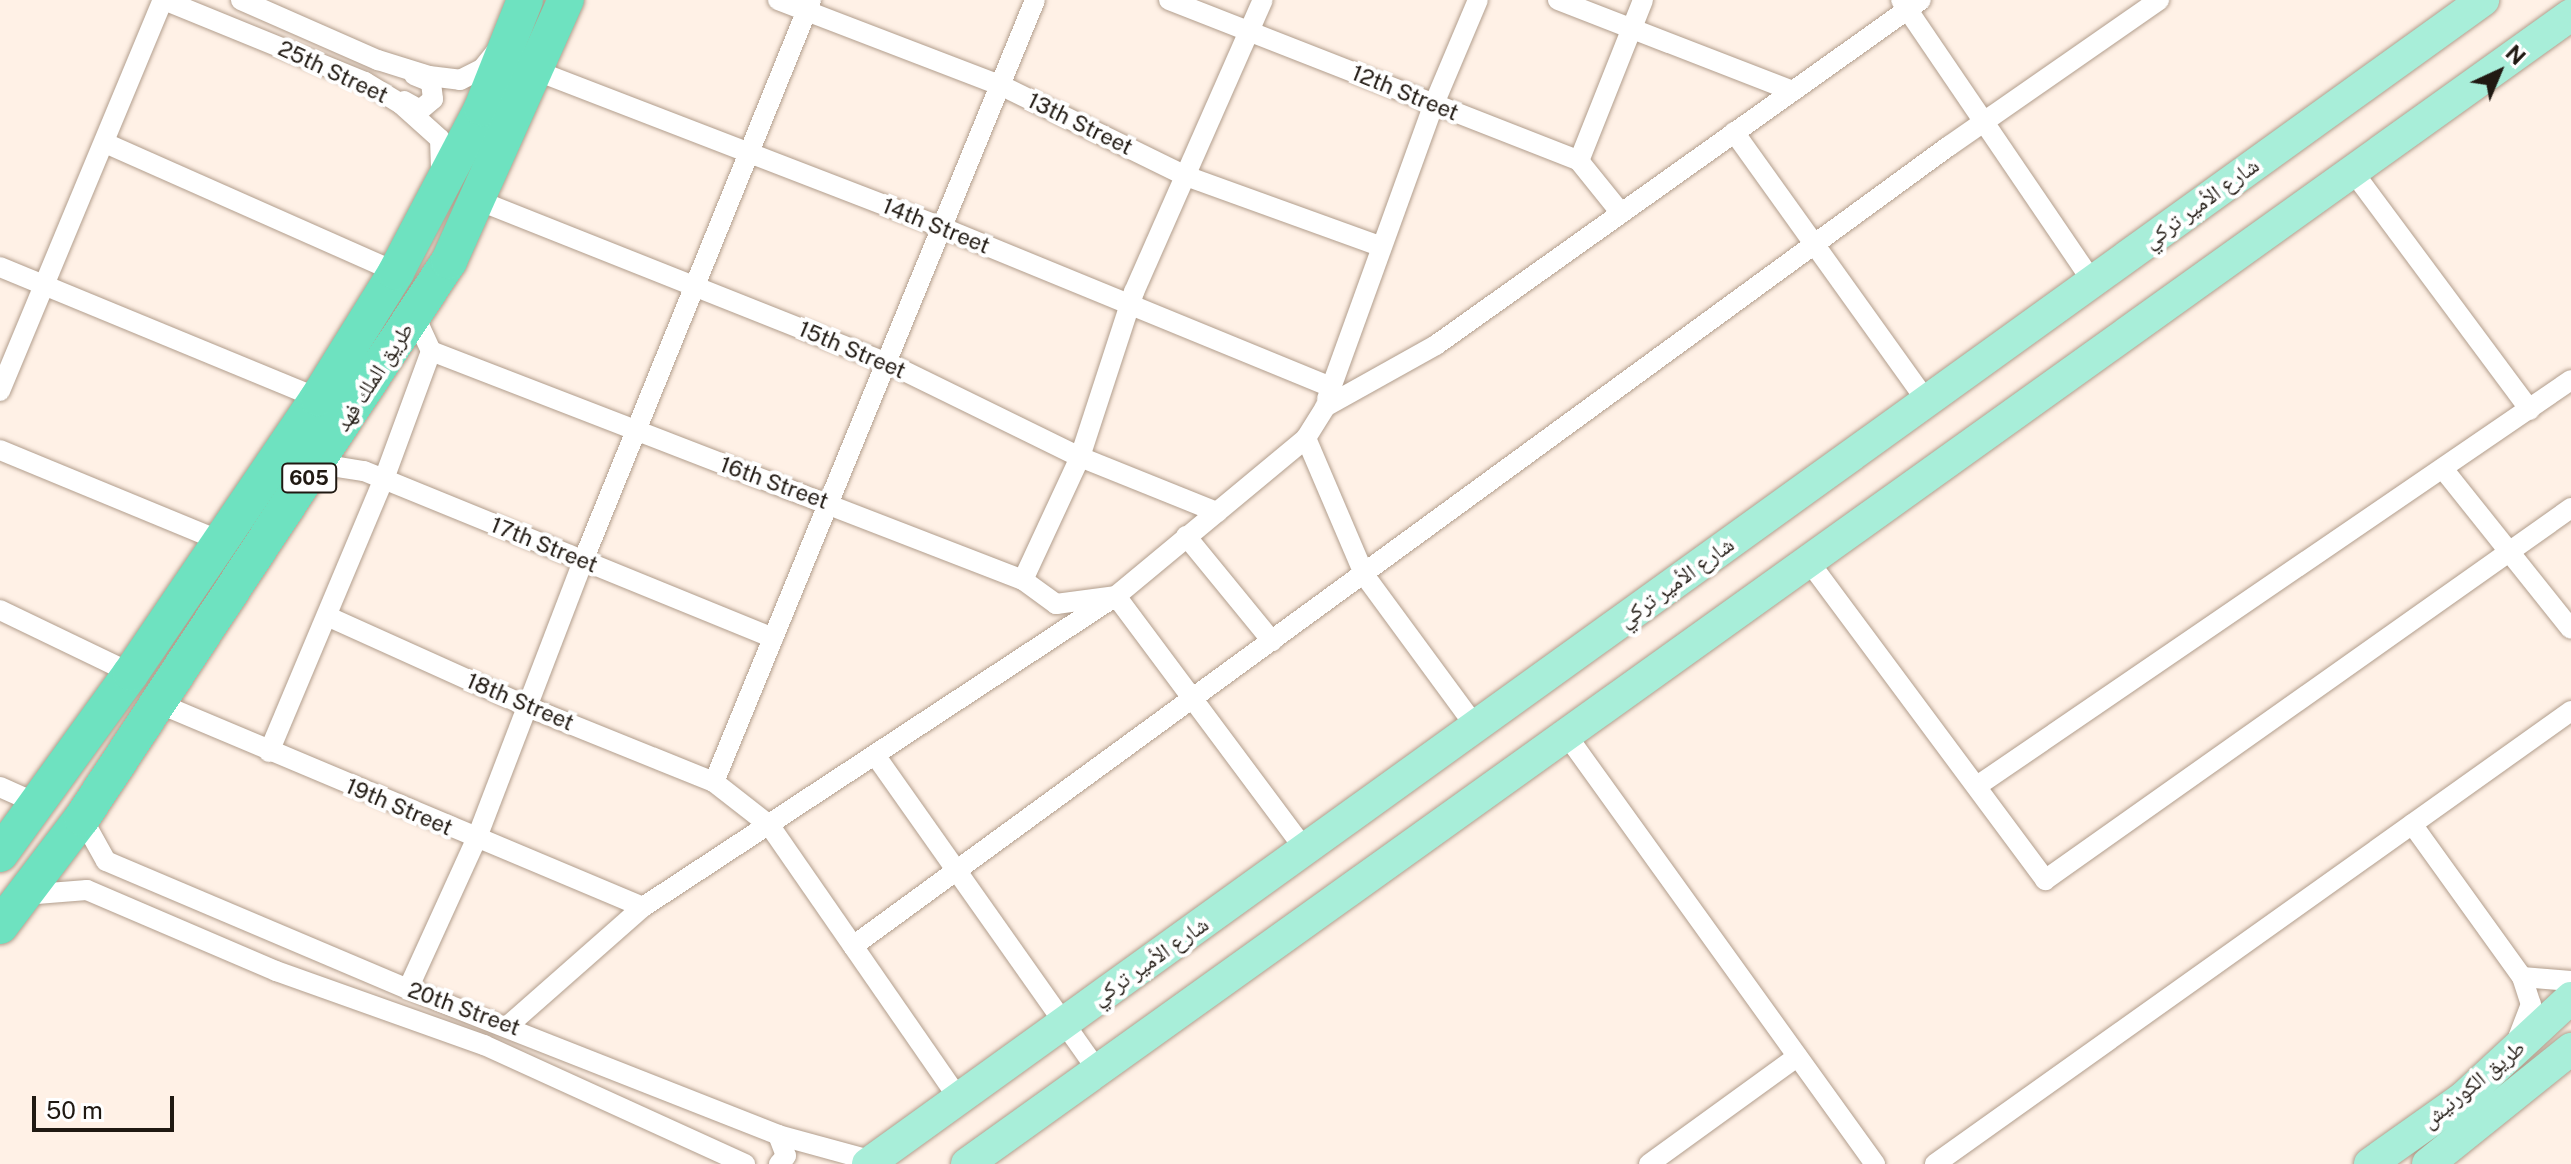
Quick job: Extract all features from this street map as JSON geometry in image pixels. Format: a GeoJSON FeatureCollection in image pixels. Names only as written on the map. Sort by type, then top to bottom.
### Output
{"type":"FeatureCollection","features":[{"type":"Feature","properties":{"kind":"highway","name":"طريق الملك فهد"},"geometry":{"type":"LineString","coordinates":[[0,854],[131,673],[221,541],[318,398],[396,272],[482,108],[525,0]]}},
{"type":"Feature","properties":{"kind":"highway","name":"طريق الملك فهد"},"geometry":{"type":"LineString","coordinates":[[0,926],[82,818],[414,314],[480,201],[566,0]]}},
{"type":"Feature","properties":{"kind":"main road","name":"شارع الأمير تركي"},"geometry":{"type":"LineString","coordinates":[[870,1163],[2483,0]]}},
{"type":"Feature","properties":{"kind":"main road"},"geometry":{"type":"LineString","coordinates":[[967,1164],[2351,169],[2571,15]]}},
{"type":"Feature","properties":{"kind":"main road","name":"طريق الكورنيش"},"geometry":{"type":"LineString","coordinates":[[2370,1164],[2463,1098],[2571,998]]}},
{"type":"Feature","properties":{"kind":"main road","name":"طريق الكورنيش"},"geometry":{"type":"LineString","coordinates":[[2428,1164],[2571,1049]]}},
{"type":"Feature","properties":{"kind":"street","name":"25th Street"},"geometry":{"type":"LineString","coordinates":[[164,0],[365,82],[429,124],[440,139],[444,155],[436,192]]}},
{"type":"Feature","properties":{"kind":"street"},"geometry":{"type":"LineString","coordinates":[[0,391],[164,0]]}},
{"type":"Feature","properties":{"kind":"street","name":"25th Street"},"geometry":{"type":"LineString","coordinates":[[241,0],[378,60],[460,80],[482,69],[509,37]]}},
{"type":"Feature","properties":{"kind":"street","name":"13th Street"},"geometry":{"type":"LineString","coordinates":[[778,0],[809,6],[1000,85],[1186,176],[1382,247]]}},
{"type":"Feature","properties":{"kind":"street"},"geometry":{"type":"LineString","coordinates":[[714,782],[1035,0]]}},
{"type":"Feature","properties":{"kind":"street","name":"12th Street"},"geometry":{"type":"LineString","coordinates":[[1169,0],[1579,161],[1621,213]]}},
{"type":"Feature","properties":{"kind":"street"},"geometry":{"type":"LineString","coordinates":[[1023,580],[1080,457],[1130,305],[1263,0]]}},
{"type":"Feature","properties":{"kind":"street"},"geometry":{"type":"LineString","coordinates":[[509,1025],[643,907],[1116,596],[1306,438],[1328,397],[1434,104],[1478,0]]}},
{"type":"Feature","properties":{"kind":"street"},"geometry":{"type":"LineString","coordinates":[[1558,0],[1793,91]]}},
{"type":"Feature","properties":{"kind":"street"},"geometry":{"type":"LineString","coordinates":[[1579,161],[1643,0]]}},
{"type":"Feature","properties":{"kind":"street"},"geometry":{"type":"LineString","coordinates":[[853,946],[1365,576],[1815,244],[2159,0]]}},
{"type":"Feature","properties":{"kind":"street"},"geometry":{"type":"LineString","coordinates":[[1328,397],[1436,345],[1793,91],[1909,4],[1981,124],[2092,281]]}},
{"type":"Feature","properties":{"kind":"street"},"geometry":{"type":"LineString","coordinates":[[408,989],[476,840],[583,561],[809,6]]}},
{"type":"Feature","properties":{"kind":"street"},"geometry":{"type":"LineString","coordinates":[[365,82],[420,110],[429,106],[431,82],[378,60]]}},
{"type":"Feature","properties":{"kind":"street","name":"14th Street"},"geometry":{"type":"LineString","coordinates":[[537,71],[941,227],[1130,305],[1328,397]]}},
{"type":"Feature","properties":{"kind":"street"},"geometry":{"type":"LineString","coordinates":[[1734,132],[1926,400]]}},
{"type":"Feature","properties":{"kind":"street"},"geometry":{"type":"LineString","coordinates":[[105,143],[396,272]]}},
{"type":"Feature","properties":{"kind":"street"},"geometry":{"type":"LineString","coordinates":[[2351,169],[2530,410]]}},
{"type":"Feature","properties":{"kind":"street","name":"15th Street"},"geometry":{"type":"LineString","coordinates":[[480,201],[888,363],[1080,457],[1217,512]]}},
{"type":"Feature","properties":{"kind":"street"},"geometry":{"type":"LineString","coordinates":[[0,267],[318,398]]}},
{"type":"Feature","properties":{"kind":"street"},"geometry":{"type":"LineString","coordinates":[[269,752],[329,617],[431,351],[414,314]]}},
{"type":"Feature","properties":{"kind":"street","name":"16th Street"},"geometry":{"type":"LineString","coordinates":[[431,351],[635,431],[829,502],[1023,580],[1056,604],[1116,596]]}},
{"type":"Feature","properties":{"kind":"street"},"geometry":{"type":"LineString","coordinates":[[1977,786],[2530,410],[2569,387]]}},
{"type":"Feature","properties":{"kind":"street"},"geometry":{"type":"LineString","coordinates":[[1306,438],[1365,576],[1476,727]]}},
{"type":"Feature","properties":{"kind":"street"},"geometry":{"type":"LineString","coordinates":[[0,450],[221,541]]}},
{"type":"Feature","properties":{"kind":"street","name":"17th Street"},"geometry":{"type":"LineString","coordinates":[[312,472],[351,467],[773,638]]}},
{"type":"Feature","properties":{"kind":"street"},"geometry":{"type":"LineString","coordinates":[[2444,470],[2511,549],[2571,629]]}},
{"type":"Feature","properties":{"kind":"street"},"geometry":{"type":"LineString","coordinates":[[1807,559],[2045,880],[2571,508]]}},
{"type":"Feature","properties":{"kind":"street"},"geometry":{"type":"LineString","coordinates":[[1186,536],[1272,641]]}},
{"type":"Feature","properties":{"kind":"street"},"geometry":{"type":"LineString","coordinates":[[1116,596],[1306,851]]}},
{"type":"Feature","properties":{"kind":"street"},"geometry":{"type":"LineString","coordinates":[[0,610],[131,673]]}},
{"type":"Feature","properties":{"kind":"street","name":"18th Street"},"geometry":{"type":"LineString","coordinates":[[329,617],[528,707],[714,782],[769,825],[959,1099]]}},
{"type":"Feature","properties":{"kind":"street","name":"19th Street"},"geometry":{"type":"LineString","coordinates":[[158,703],[476,840],[643,907]]}},
{"type":"Feature","properties":{"kind":"street"},"geometry":{"type":"LineString","coordinates":[[1935,1164],[2571,711]]}},
{"type":"Feature","properties":{"kind":"street"},"geometry":{"type":"LineString","coordinates":[[1565,733],[1875,1164]]}},
{"type":"Feature","properties":{"kind":"street"},"geometry":{"type":"LineString","coordinates":[[875,755],[1097,1070]]}},
{"type":"Feature","properties":{"kind":"street"},"geometry":{"type":"LineString","coordinates":[[0,787],[36,803]]}},
{"type":"Feature","properties":{"kind":"street"},"geometry":{"type":"LineString","coordinates":[[82,818],[106,861],[87,890]]}},
{"type":"Feature","properties":{"kind":"street"},"geometry":{"type":"LineString","coordinates":[[2412,824],[2522,977],[2531,1004],[2511,1055]]}},
{"type":"Feature","properties":{"kind":"street","name":"20th Street"},"geometry":{"type":"LineString","coordinates":[[106,861],[408,989],[509,1025],[778,1135],[870,1163]]}},
{"type":"Feature","properties":{"kind":"street","name":"20th Street"},"geometry":{"type":"LineString","coordinates":[[24,895],[87,890],[276,971],[484,1045],[745,1164]]}},
{"type":"Feature","properties":{"kind":"street"},"geometry":{"type":"LineString","coordinates":[[2522,977],[2571,981]]}},
{"type":"Feature","properties":{"kind":"street"},"geometry":{"type":"LineString","coordinates":[[1649,1164],[1797,1057]]}},
{"type":"Feature","properties":{"kind":"street"},"geometry":{"type":"LineString","coordinates":[[778,1135],[786,1156],[779,1164]]}}]}
